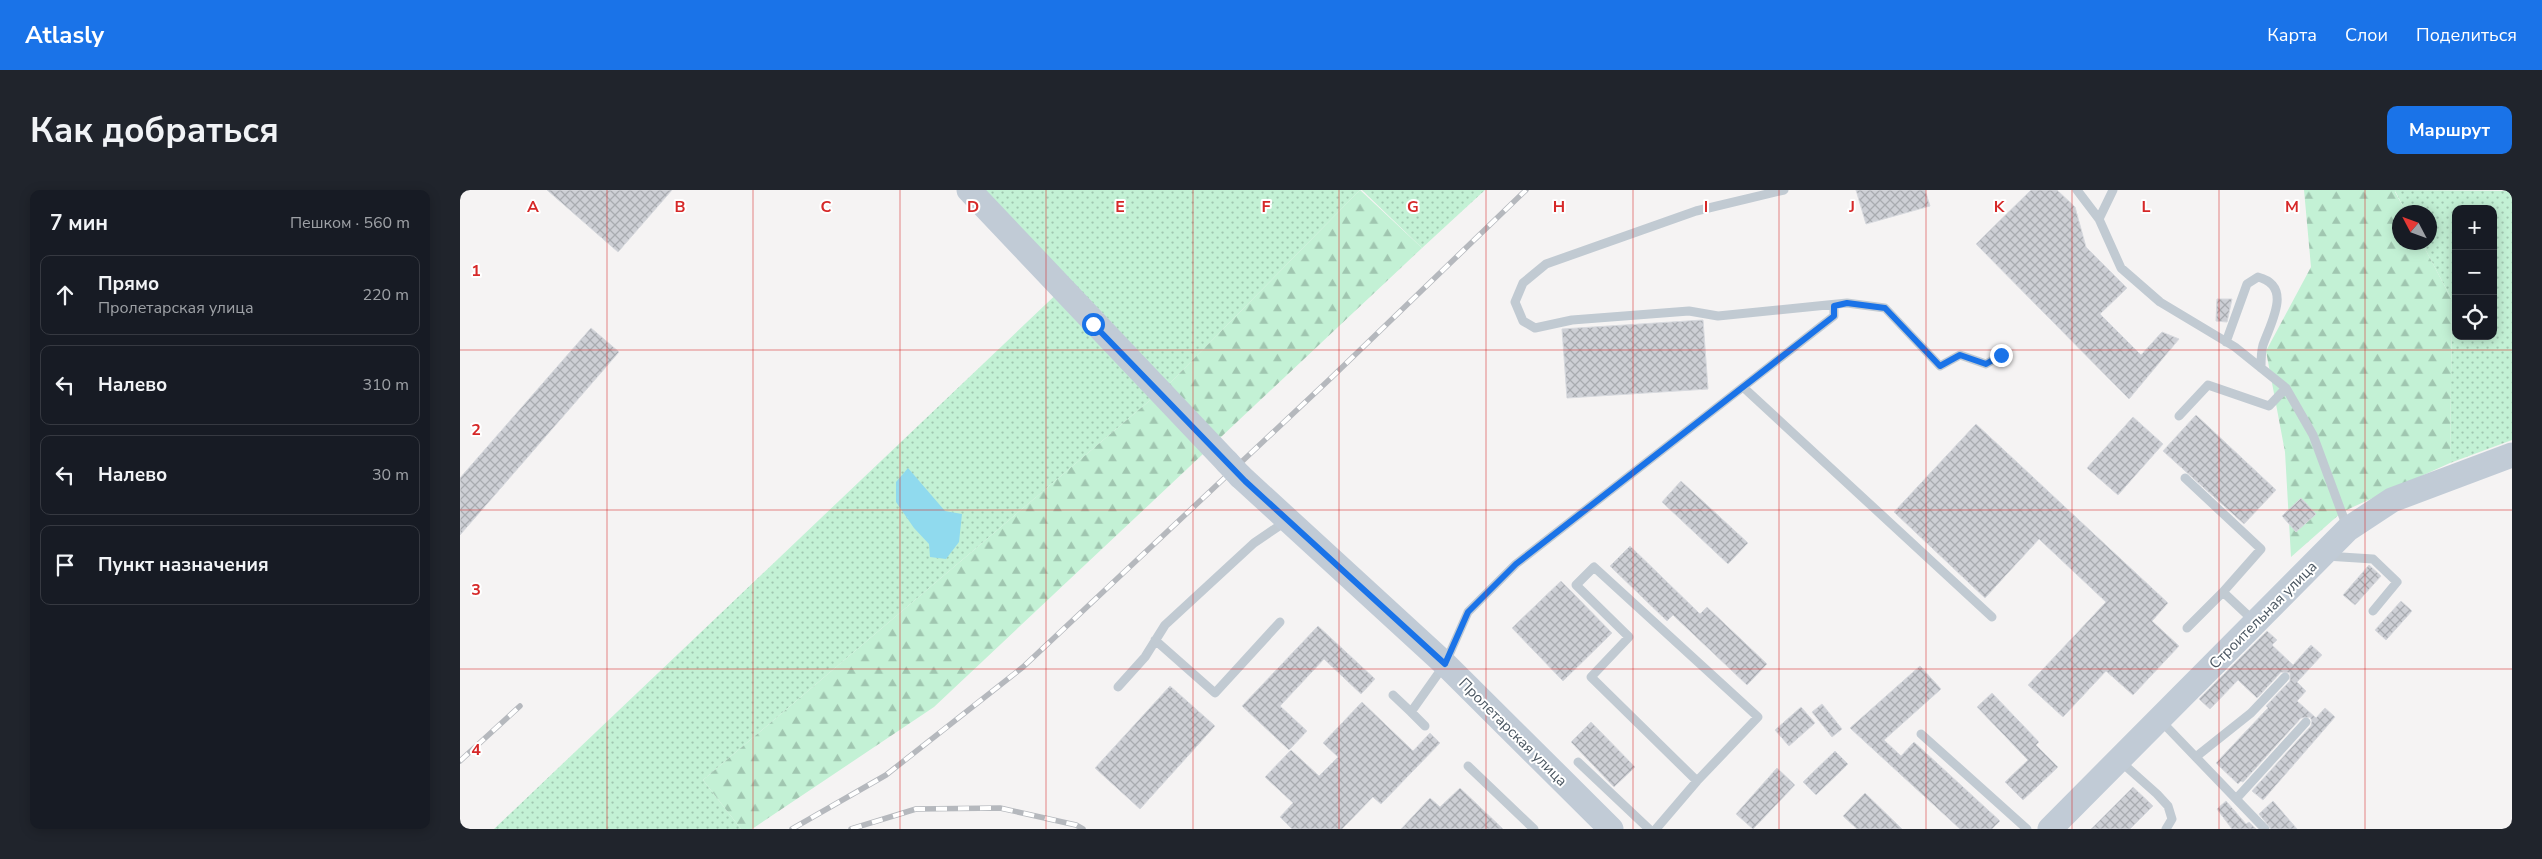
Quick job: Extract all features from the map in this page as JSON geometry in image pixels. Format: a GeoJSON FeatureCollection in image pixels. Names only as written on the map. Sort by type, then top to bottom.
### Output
{"type":"FeatureCollection","features":[{"type":"Feature","properties":{"kind":"street","name":"Пролетарская улица"},"geometry":{"type":"LineString","coordinates":[[969,190],[1234,469],[1445,664],[1611,829]]}},
{"type":"Feature","properties":{"kind":"street","name":"Строительная улица"},"geometry":{"type":"LineString","coordinates":[[2060,827],[2159,719],[2348,529],[2392,500],[2505,457]]}},
{"type":"Feature","properties":{"kind":"lane"},"geometry":{"type":"LineString","coordinates":[[1784,190],[1696,211],[1546,264],[1523,283],[1515,302],[1523,321],[1536,328],[1572,320],[1689,311],[1718,316],[1834,306],[1847,303],[1885,308],[1940,366],[1960,355],[1986,364],[2001,355]]}},
{"type":"Feature","properties":{"kind":"lane"},"geometry":{"type":"LineString","coordinates":[[2077,190],[2099,219],[2121,268],[2160,302],[2226,342],[2286,388],[2313,435],[2348,529]]}},
{"type":"Feature","properties":{"kind":"lane"},"geometry":{"type":"LineString","coordinates":[[2099,219],[2114,190]]}},
{"type":"Feature","properties":{"kind":"lane"},"geometry":{"type":"LineString","coordinates":[[2226,342],[2248,284],[2258,277],[2269,280],[2276,290],[2278,303],[2262,348],[2261,368]]}},
{"type":"Feature","properties":{"kind":"lane"},"geometry":{"type":"LineString","coordinates":[[1411,712],[1445,664],[1468,612],[1516,564],[1834,316],[1834,306]]}},
{"type":"Feature","properties":{"kind":"lane"},"geometry":{"type":"LineString","coordinates":[[2180,416],[2208,384],[2269,406],[2286,388]]}},
{"type":"Feature","properties":{"kind":"lane"},"geometry":{"type":"LineString","coordinates":[[1743,387],[1992,617]]}},
{"type":"Feature","properties":{"kind":"lane"},"geometry":{"type":"LineString","coordinates":[[2185,478],[2261,549],[2223,592],[2187,628]]}},
{"type":"Feature","properties":{"kind":"lane"},"geometry":{"type":"LineString","coordinates":[[1118,687],[1145,657],[1165,625],[1254,542],[1288,520]]}},
{"type":"Feature","properties":{"kind":"lane"},"geometry":{"type":"LineString","coordinates":[[2321,556],[2373,559],[2397,582],[2373,611]]}},
{"type":"Feature","properties":{"kind":"lane"},"geometry":{"type":"LineString","coordinates":[[1656,829],[1697,781],[1758,717],[1594,567],[1576,585],[1629,636],[1591,678],[1697,781]]}},
{"type":"Feature","properties":{"kind":"lane"},"geometry":{"type":"LineString","coordinates":[[2223,592],[2255,622]]}},
{"type":"Feature","properties":{"kind":"lane"},"geometry":{"type":"LineString","coordinates":[[1155,640],[1215,693],[1280,622]]}},
{"type":"Feature","properties":{"kind":"lane"},"geometry":{"type":"LineString","coordinates":[[2197,756],[2251,713],[2285,677]]}},
{"type":"Feature","properties":{"kind":"lane"},"geometry":{"type":"LineString","coordinates":[[1392,696],[1425,726]]}},
{"type":"Feature","properties":{"kind":"lane"},"geometry":{"type":"LineString","coordinates":[[2159,719],[2197,756],[2265,829]]}},
{"type":"Feature","properties":{"kind":"lane"},"geometry":{"type":"LineString","coordinates":[[2236,799],[2306,722]]}},
{"type":"Feature","properties":{"kind":"lane"},"geometry":{"type":"LineString","coordinates":[[1920,734],[2026,829]]}},
{"type":"Feature","properties":{"kind":"lane"},"geometry":{"type":"LineString","coordinates":[[1578,762],[1649,829]]}},
{"type":"Feature","properties":{"kind":"lane"},"geometry":{"type":"LineString","coordinates":[[2121,762],[2168,806],[2172,819],[2166,829]]}},
{"type":"Feature","properties":{"kind":"lane"},"geometry":{"type":"LineString","coordinates":[[1468,766],[1534,829]]}},
{"type":"Feature","properties":{"kind":"green space"},"geometry":{"type":"Polygon","coordinates":[[[973,190],[1360,190],[1168,385],[703,780],[741,829],[494,829],[1065,286],[973,190]]]}},
{"type":"Feature","properties":{"kind":"green space"},"geometry":{"type":"Polygon","coordinates":[[[1360,190],[1422,248],[934,707],[752,829],[741,829],[703,780],[1168,385],[1360,190]]]}},
{"type":"Feature","properties":{"kind":"green space"},"geometry":{"type":"Polygon","coordinates":[[[1362,190],[1485,190],[1422,248],[1362,190]]]}},
{"type":"Feature","properties":{"kind":"green space"},"geometry":{"type":"Polygon","coordinates":[[[2304,190],[2396,190],[2395,192],[2402,205],[2392,205],[2392,250],[2426,250],[2452,300],[2450,463],[2342,512],[2291,557],[2285,452],[2266,351],[2311,267],[2304,190]]]}},
{"type":"Feature","properties":{"kind":"green space"},"geometry":{"type":"Polygon","coordinates":[[[2396,190],[2512,191],[2512,440],[2450,463],[2452,300],[2426,250],[2437,250],[2437,205],[2402,205],[2396,190]]]}},
{"type":"Feature","properties":{"kind":"water"},"geometry":{"type":"Polygon","coordinates":[[[908,468],[945,511],[962,514],[959,542],[946,559],[930,557],[929,544],[914,528],[896,502],[896,482],[908,468]]]}},
{"type":"Feature","properties":{"kind":"building"},"geometry":{"type":"Polygon","coordinates":[[[547,190],[672,190],[618,252],[547,190]]]}},
{"type":"Feature","properties":{"kind":"building"},"geometry":{"type":"Polygon","coordinates":[[[1856,190],[1925,190],[1930,206],[1866,224],[1856,190]]]}},
{"type":"Feature","properties":{"kind":"building"},"geometry":{"type":"Polygon","coordinates":[[[2031,190],[2057,190],[2075,207],[2086,247],[2127,288],[2100,314],[2141,355],[2162,332],[2179,339],[2129,399],[1976,244],[2031,190]]]}},
{"type":"Feature","properties":{"kind":"building"},"geometry":{"type":"Polygon","coordinates":[[[2217,299],[2232,299],[2227,322],[2216,321],[2217,299]]]}},
{"type":"Feature","properties":{"kind":"building"},"geometry":{"type":"Polygon","coordinates":[[[1703,320],[1708,389],[1567,398],[1562,329],[1703,320]]]}},
{"type":"Feature","properties":{"kind":"building"},"geometry":{"type":"Polygon","coordinates":[[[591,328],[619,352],[460,535],[460,478],[591,328]]]}},
{"type":"Feature","properties":{"kind":"building"},"geometry":{"type":"Polygon","coordinates":[[[2196,415],[2276,490],[2244,524],[2163,451],[2196,415]]]}},
{"type":"Feature","properties":{"kind":"building"},"geometry":{"type":"Polygon","coordinates":[[[2133,417],[2163,444],[2118,495],[2087,468],[2133,417]]]}},
{"type":"Feature","properties":{"kind":"building"},"geometry":{"type":"Polygon","coordinates":[[[1976,424],[2168,603],[2152,621],[2179,646],[2133,695],[2106,671],[2063,717],[2028,685],[2106,602],[2039,539],[1985,598],[1894,512],[1976,424]]]}},
{"type":"Feature","properties":{"kind":"building"},"geometry":{"type":"Polygon","coordinates":[[[1681,481],[1748,543],[1728,564],[1662,502],[1681,481]]]}},
{"type":"Feature","properties":{"kind":"building"},"geometry":{"type":"Polygon","coordinates":[[[2301,498],[2316,514],[2296,532],[2282,516],[2301,498]]]}},
{"type":"Feature","properties":{"kind":"building"},"geometry":{"type":"Polygon","coordinates":[[[1630,546],[1700,614],[1707,607],[1767,664],[1747,685],[1673,615],[1667,621],[1610,566],[1630,546]]]}},
{"type":"Feature","properties":{"kind":"building"},"geometry":{"type":"Polygon","coordinates":[[[2369,565],[2381,576],[2355,605],[2343,595],[2369,565]]]}},
{"type":"Feature","properties":{"kind":"building"},"geometry":{"type":"Polygon","coordinates":[[[1561,581],[1612,633],[1563,681],[1512,628],[1561,581]]]}},
{"type":"Feature","properties":{"kind":"building"},"geometry":{"type":"Polygon","coordinates":[[[2401,601],[2412,611],[2386,640],[2375,630],[2401,601]]]}},
{"type":"Feature","properties":{"kind":"building"},"geometry":{"type":"Polygon","coordinates":[[[1318,626],[1375,679],[1361,694],[1324,659],[1280,706],[1307,731],[1289,750],[1242,706],[1318,626]]]}},
{"type":"Feature","properties":{"kind":"building"},"geometry":{"type":"Polygon","coordinates":[[[2267,631],[2277,640],[2272,645],[2293,665],[2311,645],[2322,655],[2297,682],[2306,691],[2297,701],[2316,718],[2325,708],[2335,717],[2263,800],[2252,791],[2311,726],[2312,721],[2310,717],[2301,718],[2243,782],[2241,781],[2238,784],[2216,763],[2268,708],[2266,706],[2290,681],[2290,673],[2281,672],[2257,698],[2238,680],[2210,709],[2199,699],[2267,631]]]}},
{"type":"Feature","properties":{"kind":"building"},"geometry":{"type":"Polygon","coordinates":[[[1920,666],[1941,689],[1884,740],[1901,756],[1914,742],[2000,821],[1992,829],[1960,829],[1850,728],[1920,666]]]}},
{"type":"Feature","properties":{"kind":"building"},"geometry":{"type":"Polygon","coordinates":[[[1170,686],[1215,726],[1140,809],[1095,768],[1170,686]]]}},
{"type":"Feature","properties":{"kind":"building"},"geometry":{"type":"Polygon","coordinates":[[[1992,693],[2039,742],[2036,745],[2058,767],[2023,800],[2005,782],[2028,760],[1977,707],[1992,693]]]}},
{"type":"Feature","properties":{"kind":"building"},"geometry":{"type":"Polygon","coordinates":[[[1362,702],[1413,751],[1430,733],[1440,743],[1381,804],[1373,797],[1342,829],[1292,829],[1280,817],[1293,803],[1265,777],[1291,750],[1319,776],[1338,757],[1323,743],[1362,702]]]}},
{"type":"Feature","properties":{"kind":"building"},"geometry":{"type":"Polygon","coordinates":[[[1822,704],[1842,729],[1832,737],[1812,712],[1822,704]]]}},
{"type":"Feature","properties":{"kind":"building"},"geometry":{"type":"Polygon","coordinates":[[[1801,707],[1815,723],[1789,746],[1775,730],[1801,707]]]}},
{"type":"Feature","properties":{"kind":"building"},"geometry":{"type":"Polygon","coordinates":[[[1591,722],[1635,767],[1614,787],[1571,742],[1591,722]]]}},
{"type":"Feature","properties":{"kind":"building"},"geometry":{"type":"Polygon","coordinates":[[[1835,751],[1848,764],[1816,795],[1803,782],[1835,751]]]}},
{"type":"Feature","properties":{"kind":"building"},"geometry":{"type":"Polygon","coordinates":[[[1777,768],[1795,785],[1753,829],[1736,814],[1777,768]]]}},
{"type":"Feature","properties":{"kind":"building"},"geometry":{"type":"Polygon","coordinates":[[[2133,787],[2153,806],[2130,829],[2091,829],[2133,787]]]}},
{"type":"Feature","properties":{"kind":"building"},"geometry":{"type":"Polygon","coordinates":[[[1460,788],[1503,829],[1401,829],[1430,798],[1440,807],[1460,788]]]}},
{"type":"Feature","properties":{"kind":"building"},"geometry":{"type":"Polygon","coordinates":[[[1865,793],[1902,829],[1857,829],[1843,816],[1865,793]]]}},
{"type":"Feature","properties":{"kind":"building"},"geometry":{"type":"Polygon","coordinates":[[[2226,801],[2246,824],[2249,822],[2256,829],[2232,829],[2217,809],[2226,801]]]}},
{"type":"Feature","properties":{"kind":"building"},"geometry":{"type":"Polygon","coordinates":[[[2273,801],[2297,829],[2271,829],[2259,814],[2273,801]]]}},
{"type":"Feature","properties":{"kind":"railway"},"geometry":{"type":"LineString","coordinates":[[792,829],[886,775],[1023,667],[1332,377],[1526,190]]}},
{"type":"Feature","properties":{"kind":"railway"},"geometry":{"type":"LineString","coordinates":[[460,761],[520,706]]}},
{"type":"Feature","properties":{"kind":"railway"},"geometry":{"type":"LineString","coordinates":[[851,829],[916,809],[1000,808],[1076,825],[1083,829]]}},
{"type":"Feature","properties":{"kind":"route"},"geometry":{"type":"LineString","coordinates":[[1093,324],[1245,481],[1445,664],[1468,612],[1516,564],[1834,316],[1834,306],[1847,303],[1885,308],[1940,366],[1960,355],[1986,364],[2001,355]]}}]}
